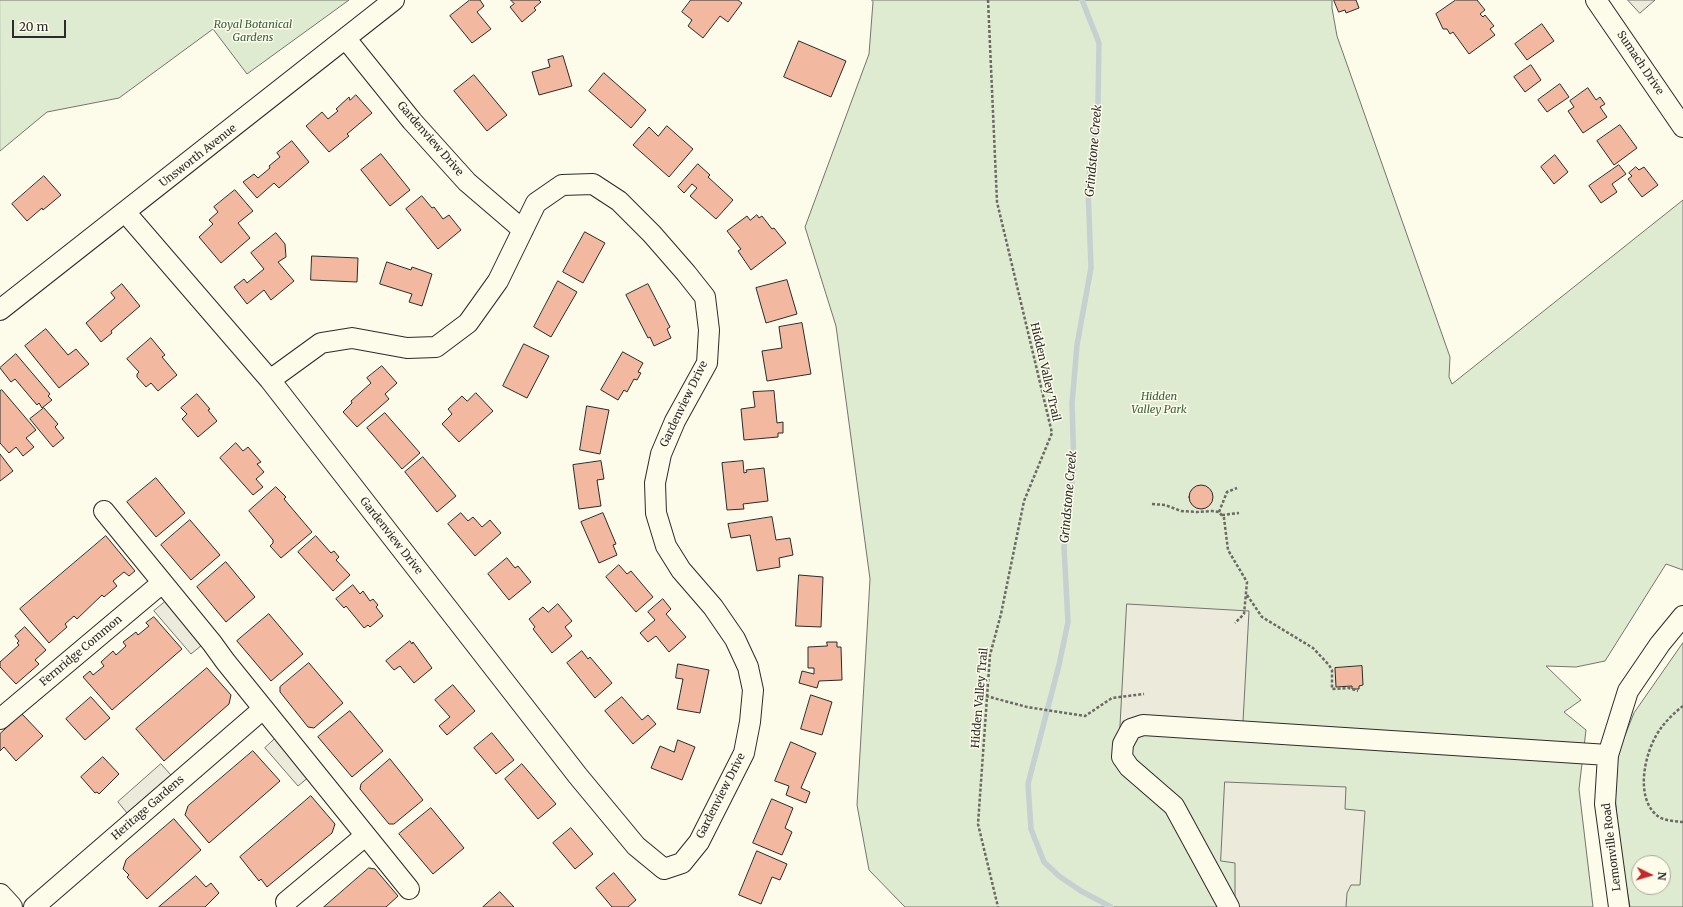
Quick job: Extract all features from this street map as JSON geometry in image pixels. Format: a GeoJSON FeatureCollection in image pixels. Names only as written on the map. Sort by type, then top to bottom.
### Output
{"type":"FeatureCollection","features":[{"type":"Feature","properties":{"kind":"main road"},"geometry":{"type":"LineString","coordinates":[[0,895],[11,907]]}},
{"type":"Feature","properties":{"kind":"street","name":"Unsworth Avenue"},"geometry":{"type":"LineString","coordinates":[[0,310],[126,213],[394,0]]}},
{"type":"Feature","properties":{"kind":"street","name":"Sumach Drive"},"geometry":{"type":"LineString","coordinates":[[1596,0],[1683,126]]}},
{"type":"Feature","properties":{"kind":"street","name":"Gardenview Drive"},"geometry":{"type":"LineString","coordinates":[[346,39],[412,121],[467,182],[523,230]]}},
{"type":"Feature","properties":{"kind":"street","name":"Gardenview Drive"},"geometry":{"type":"LineString","coordinates":[[126,213],[270,380],[578,776],[636,846],[664,869],[682,863],[699,842],[744,753],[750,722],[753,690],[748,667],[735,639],[714,607],[681,570],[666,546],[656,514],[655,483],[661,454],[675,421],[706,363],[710,330],[705,297],[686,273],[619,201],[592,184],[562,185],[536,203],[498,281],[468,323],[436,347],[407,348],[352,338],[321,343],[270,380]]}},
{"type":"Feature","properties":{"kind":"street"},"geometry":{"type":"LineString","coordinates":[[104,511],[409,889]]}},
{"type":"Feature","properties":{"kind":"street","name":"Fernridge Common"},"geometry":{"type":"LineString","coordinates":[[0,719],[162,583]]}},
{"type":"Feature","properties":{"kind":"street","name":"Lemonville Road"},"geometry":{"type":"LineString","coordinates":[[1619,907],[1605,804],[1608,755],[1628,691],[1660,644],[1683,616]]}},
{"type":"Feature","properties":{"kind":"street","name":"Heritage Gardens"},"geometry":{"type":"LineString","coordinates":[[34,907],[263,709]]}},
{"type":"Feature","properties":{"kind":"street"},"geometry":{"type":"LineString","coordinates":[[1229,907],[1174,806],[1129,767],[1122,757],[1123,744],[1131,729],[1143,725],[1608,755]]}},
{"type":"Feature","properties":{"kind":"street"},"geometry":{"type":"LineString","coordinates":[[286,902],[366,836]]}},
{"type":"Feature","properties":{"kind":"path","name":"Hidden Valley Trail"},"geometry":{"type":"LineString","coordinates":[[988,0],[996,202],[1052,433],[1024,501],[1001,614],[990,655],[978,824],[998,907]]}},
{"type":"Feature","properties":{"kind":"path"},"geometry":{"type":"LineString","coordinates":[[1218,512],[1227,492],[1237,488]]}},
{"type":"Feature","properties":{"kind":"path"},"geometry":{"type":"LineString","coordinates":[[1152,504],[1165,505],[1181,511],[1218,512],[1224,518],[1228,550],[1247,582],[1244,614],[1235,624]]}},
{"type":"Feature","properties":{"kind":"path"},"geometry":{"type":"LineString","coordinates":[[1222,516],[1239,513]]}},
{"type":"Feature","properties":{"kind":"path"},"geometry":{"type":"LineString","coordinates":[[1247,594],[1262,617],[1313,648],[1330,664],[1332,670],[1332,689],[1349,688],[1358,691]]}},
{"type":"Feature","properties":{"kind":"path"},"geometry":{"type":"LineString","coordinates":[[986,696],[1027,707],[1085,716],[1112,698],[1144,694]]}},
{"type":"Feature","properties":{"kind":"path"},"geometry":{"type":"LineString","coordinates":[[1683,706],[1661,728],[1648,752],[1644,788],[1646,800],[1654,812],[1667,820],[1683,822]]}},
{"type":"Feature","properties":{"kind":"green space","name":"Royal Botanical Gardens"},"geometry":{"type":"Polygon","coordinates":[[[0,0],[349,0],[247,74],[213,29],[119,98],[47,112],[0,151],[0,0]]]}},
{"type":"Feature","properties":{"kind":"green space","name":"Hidden Valley Park"},"geometry":{"type":"Polygon","coordinates":[[[872,0],[1332,0],[1337,36],[1450,357],[1449,377],[1452,384],[1683,200],[1683,570],[1666,564],[1605,661],[1576,667],[1546,666],[1581,700],[1564,712],[1586,730],[1579,789],[1593,907],[905,907],[869,870],[857,805],[870,579],[836,326],[805,227],[869,54],[872,0]]]}},
{"type":"Feature","properties":{"kind":"green space"},"geometry":{"type":"Polygon","coordinates":[[[1683,643],[1683,907],[1630,907],[1620,851],[1615,796],[1615,760],[1634,713],[1683,643]]]}},
{"type":"Feature","properties":{"kind":"shaded area"},"geometry":{"type":"Polygon","coordinates":[[[1628,0],[1655,0],[1640,13],[1628,0]]]}},
{"type":"Feature","properties":{"kind":"shaded area"},"geometry":{"type":"Polygon","coordinates":[[[165,602],[202,645],[191,654],[154,611],[165,602]]]}},
{"type":"Feature","properties":{"kind":"shaded area"},"geometry":{"type":"Polygon","coordinates":[[[1127,604],[1249,611],[1242,740],[1120,733],[1127,604]]]}},
{"type":"Feature","properties":{"kind":"shaded area"},"geometry":{"type":"Polygon","coordinates":[[[277,737],[310,776],[298,786],[265,748],[277,737]]]}},
{"type":"Feature","properties":{"kind":"shaded area"},"geometry":{"type":"Polygon","coordinates":[[[161,764],[171,775],[127,813],[118,802],[161,764]]]}},
{"type":"Feature","properties":{"kind":"shaded area"},"geometry":{"type":"Polygon","coordinates":[[[1225,782],[1346,787],[1345,809],[1365,811],[1360,885],[1351,885],[1347,893],[1346,907],[1235,907],[1235,863],[1221,861],[1225,782]]]}},
{"type":"Feature","properties":{"kind":"building"},"geometry":{"type":"Polygon","coordinates":[[[470,0],[480,0],[484,6],[477,12],[491,29],[472,43],[450,16],[470,0]]]}},
{"type":"Feature","properties":{"kind":"building"},"geometry":{"type":"Polygon","coordinates":[[[511,0],[539,0],[541,2],[534,8],[536,10],[522,22],[510,7],[514,4],[511,0]]]}},
{"type":"Feature","properties":{"kind":"building"},"geometry":{"type":"Polygon","coordinates":[[[691,0],[738,0],[742,3],[728,22],[720,16],[703,38],[688,26],[692,20],[682,12],[691,0]]]}},
{"type":"Feature","properties":{"kind":"building"},"geometry":{"type":"Polygon","coordinates":[[[1334,0],[1356,0],[1359,8],[1346,13],[1345,10],[1339,12],[1334,0]]]}},
{"type":"Feature","properties":{"kind":"building"},"geometry":{"type":"Polygon","coordinates":[[[1456,0],[1477,0],[1485,10],[1480,14],[1483,17],[1485,15],[1494,26],[1490,29],[1495,35],[1469,54],[1453,32],[1450,34],[1447,29],[1443,29],[1436,14],[1456,0]]]}},
{"type":"Feature","properties":{"kind":"building"},"geometry":{"type":"Polygon","coordinates":[[[1542,24],[1554,41],[1527,60],[1515,44],[1542,24]]]}},
{"type":"Feature","properties":{"kind":"building"},"geometry":{"type":"Polygon","coordinates":[[[799,41],[846,61],[831,97],[784,77],[799,41]]]}},
{"type":"Feature","properties":{"kind":"building"},"geometry":{"type":"Polygon","coordinates":[[[563,56],[572,86],[539,95],[532,72],[550,67],[548,60],[563,56]]]}},
{"type":"Feature","properties":{"kind":"building"},"geometry":{"type":"Polygon","coordinates":[[[1531,65],[1541,80],[1525,92],[1514,77],[1531,65]]]}},
{"type":"Feature","properties":{"kind":"building"},"geometry":{"type":"Polygon","coordinates":[[[604,73],[646,110],[631,128],[589,91],[604,73]]]}},
{"type":"Feature","properties":{"kind":"building"},"geometry":{"type":"Polygon","coordinates":[[[474,75],[507,115],[487,131],[454,91],[474,75]]]}},
{"type":"Feature","properties":{"kind":"building"},"geometry":{"type":"Polygon","coordinates":[[[1560,84],[1569,97],[1547,112],[1538,100],[1560,84]]]}},
{"type":"Feature","properties":{"kind":"building"},"geometry":{"type":"Polygon","coordinates":[[[1588,88],[1596,100],[1600,97],[1605,104],[1600,107],[1607,117],[1583,133],[1568,111],[1574,107],[1570,101],[1588,88]]]}},
{"type":"Feature","properties":{"kind":"building"},"geometry":{"type":"Polygon","coordinates":[[[356,95],[372,113],[347,134],[349,136],[329,152],[306,126],[322,112],[328,119],[338,111],[336,109],[349,97],[350,100],[356,95]]]}},
{"type":"Feature","properties":{"kind":"building"},"geometry":{"type":"Polygon","coordinates":[[[1620,125],[1637,148],[1614,165],[1597,141],[1620,125]]]}},
{"type":"Feature","properties":{"kind":"building"},"geometry":{"type":"Polygon","coordinates":[[[667,126],[693,149],[669,177],[633,145],[649,127],[658,136],[667,126]]]}},
{"type":"Feature","properties":{"kind":"building"},"geometry":{"type":"Polygon","coordinates":[[[292,141],[309,162],[279,188],[274,183],[257,198],[243,182],[254,174],[258,178],[270,168],[269,166],[280,157],[277,153],[292,141]]]}},
{"type":"Feature","properties":{"kind":"building"},"geometry":{"type":"Polygon","coordinates":[[[381,154],[410,190],[390,206],[361,170],[381,154]]]}},
{"type":"Feature","properties":{"kind":"building"},"geometry":{"type":"Polygon","coordinates":[[[1555,155],[1568,172],[1554,184],[1541,167],[1555,155]]]}},
{"type":"Feature","properties":{"kind":"building"},"geometry":{"type":"Polygon","coordinates":[[[698,164],[710,175],[708,177],[733,200],[716,219],[690,196],[697,188],[692,184],[684,193],[678,187],[698,164]]]}},
{"type":"Feature","properties":{"kind":"building"},"geometry":{"type":"Polygon","coordinates":[[[1619,165],[1626,174],[1612,184],[1617,192],[1601,203],[1589,186],[1619,165]]]}},
{"type":"Feature","properties":{"kind":"building"},"geometry":{"type":"Polygon","coordinates":[[[1636,167],[1639,170],[1644,167],[1658,185],[1642,197],[1628,179],[1632,176],[1629,173],[1636,167]]]}},
{"type":"Feature","properties":{"kind":"building"},"geometry":{"type":"Polygon","coordinates":[[[44,176],[61,195],[43,210],[42,208],[27,221],[12,204],[44,176]]]}},
{"type":"Feature","properties":{"kind":"building"},"geometry":{"type":"Polygon","coordinates":[[[235,190],[253,211],[238,223],[250,238],[221,263],[199,237],[213,224],[209,220],[218,212],[214,207],[235,190]]]}},
{"type":"Feature","properties":{"kind":"building"},"geometry":{"type":"Polygon","coordinates":[[[422,196],[432,208],[434,207],[443,219],[449,215],[461,230],[438,249],[406,209],[422,196]]]}},
{"type":"Feature","properties":{"kind":"building"},"geometry":{"type":"Polygon","coordinates":[[[757,215],[759,218],[762,216],[786,243],[751,270],[738,251],[741,249],[727,231],[747,216],[750,220],[757,215]]]}},
{"type":"Feature","properties":{"kind":"building"},"geometry":{"type":"Polygon","coordinates":[[[585,232],[605,243],[583,283],[563,272],[585,232]]]}},
{"type":"Feature","properties":{"kind":"building"},"geometry":{"type":"Polygon","coordinates":[[[276,233],[285,244],[286,257],[278,262],[294,281],[271,300],[264,290],[247,304],[234,287],[244,279],[247,283],[264,269],[251,253],[276,233]]]}},
{"type":"Feature","properties":{"kind":"building"},"geometry":{"type":"Polygon","coordinates":[[[312,256],[358,258],[357,282],[311,280],[312,256]]]}},
{"type":"Feature","properties":{"kind":"building"},"geometry":{"type":"Polygon","coordinates":[[[387,262],[411,270],[412,267],[432,274],[422,306],[409,302],[412,294],[380,284],[387,262]]]}},
{"type":"Feature","properties":{"kind":"building"},"geometry":{"type":"Polygon","coordinates":[[[787,280],[797,314],[766,323],[756,288],[787,280]]]}},
{"type":"Feature","properties":{"kind":"building"},"geometry":{"type":"Polygon","coordinates":[[[558,281],[577,292],[551,337],[534,327],[558,281]]]}},
{"type":"Feature","properties":{"kind":"building"},"geometry":{"type":"Polygon","coordinates":[[[122,284],[140,306],[111,331],[112,333],[101,342],[86,323],[115,298],[111,293],[122,284]]]}},
{"type":"Feature","properties":{"kind":"building"},"geometry":{"type":"Polygon","coordinates":[[[648,284],[670,327],[667,329],[671,338],[654,346],[650,337],[648,338],[626,295],[648,284]]]}},
{"type":"Feature","properties":{"kind":"building"},"geometry":{"type":"Polygon","coordinates":[[[802,323],[811,374],[767,381],[762,351],[782,348],[779,327],[802,323]]]}},
{"type":"Feature","properties":{"kind":"building"},"geometry":{"type":"Polygon","coordinates":[[[46,329],[68,355],[76,349],[89,364],[59,388],[25,346],[46,329]]]}},
{"type":"Feature","properties":{"kind":"building"},"geometry":{"type":"Polygon","coordinates":[[[151,338],[165,355],[162,357],[177,375],[158,391],[151,383],[146,387],[137,377],[139,372],[127,359],[151,338]]]}},
{"type":"Feature","properties":{"kind":"building"},"geometry":{"type":"Polygon","coordinates":[[[524,344],[549,356],[527,398],[503,386],[524,344]]]}},
{"type":"Feature","properties":{"kind":"building"},"geometry":{"type":"Polygon","coordinates":[[[623,352],[643,363],[638,372],[641,373],[637,380],[634,379],[627,392],[624,390],[618,400],[601,390],[623,352]]]}},
{"type":"Feature","properties":{"kind":"building"},"geometry":{"type":"Polygon","coordinates":[[[16,354],[50,394],[48,396],[52,400],[42,408],[39,403],[37,405],[15,379],[11,382],[0,368],[16,354]]]}},
{"type":"Feature","properties":{"kind":"building"},"geometry":{"type":"Polygon","coordinates":[[[382,366],[397,383],[385,394],[389,399],[357,427],[343,412],[352,403],[351,401],[371,383],[367,378],[382,366]]]}},
{"type":"Feature","properties":{"kind":"building"},"geometry":{"type":"Polygon","coordinates":[[[2,390],[36,430],[26,438],[34,447],[23,456],[16,447],[9,453],[0,443],[0,391],[2,390]]]}},
{"type":"Feature","properties":{"kind":"building"},"geometry":{"type":"Polygon","coordinates":[[[774,391],[777,423],[783,422],[783,433],[778,433],[778,437],[744,440],[741,409],[755,407],[753,392],[774,391]]]}},
{"type":"Feature","properties":{"kind":"building"},"geometry":{"type":"Polygon","coordinates":[[[476,393],[493,411],[459,442],[442,424],[452,414],[448,409],[462,396],[467,401],[476,393]]]}},
{"type":"Feature","properties":{"kind":"building"},"geometry":{"type":"Polygon","coordinates":[[[197,394],[210,409],[208,410],[217,421],[198,437],[182,419],[187,414],[181,408],[197,394]]]}},
{"type":"Feature","properties":{"kind":"building"},"geometry":{"type":"Polygon","coordinates":[[[587,406],[609,410],[600,454],[580,450],[587,406]]]}},
{"type":"Feature","properties":{"kind":"building"},"geometry":{"type":"Polygon","coordinates":[[[44,408],[58,424],[55,427],[64,438],[53,447],[30,419],[44,408]]]}},
{"type":"Feature","properties":{"kind":"building"},"geometry":{"type":"Polygon","coordinates":[[[385,413],[420,453],[402,469],[367,428],[385,413]]]}},
{"type":"Feature","properties":{"kind":"building"},"geometry":{"type":"Polygon","coordinates":[[[236,443],[243,451],[248,447],[261,462],[257,464],[264,472],[256,479],[263,487],[253,495],[220,458],[236,443]]]}},
{"type":"Feature","properties":{"kind":"building"},"geometry":{"type":"Polygon","coordinates":[[[0,454],[13,471],[0,481],[0,454]]]}},
{"type":"Feature","properties":{"kind":"building"},"geometry":{"type":"Polygon","coordinates":[[[423,457],[456,496],[437,512],[405,472],[423,457]]]}},
{"type":"Feature","properties":{"kind":"building"},"geometry":{"type":"Polygon","coordinates":[[[601,461],[604,479],[597,480],[601,506],[579,509],[573,465],[601,461]]]}},
{"type":"Feature","properties":{"kind":"building"},"geometry":{"type":"Polygon","coordinates":[[[743,461],[744,473],[747,472],[746,470],[764,468],[768,501],[743,504],[744,509],[727,510],[722,463],[743,461]]]}},
{"type":"Feature","properties":{"kind":"building"},"geometry":{"type":"Polygon","coordinates":[[[156,478],[185,513],[156,537],[127,502],[156,478]]]}},
{"type":"Feature","properties":{"kind":"building"},"geometry":{"type":"Polygon","coordinates":[[[1201,485],[1210,488],[1213,497],[1210,506],[1201,509],[1192,506],[1189,497],[1192,488],[1201,485]]]}},
{"type":"Feature","properties":{"kind":"building"},"geometry":{"type":"Polygon","coordinates":[[[276,487],[286,497],[284,499],[312,532],[281,558],[270,546],[273,543],[273,540],[249,511],[276,487]]]}},
{"type":"Feature","properties":{"kind":"building"},"geometry":{"type":"Polygon","coordinates":[[[461,513],[468,521],[473,517],[482,527],[490,520],[501,533],[475,556],[448,524],[461,513]]]}},
{"type":"Feature","properties":{"kind":"building"},"geometry":{"type":"Polygon","coordinates":[[[603,513],[616,544],[613,545],[617,555],[599,563],[581,522],[603,513]]]}},
{"type":"Feature","properties":{"kind":"building"},"geometry":{"type":"Polygon","coordinates":[[[772,517],[776,540],[790,538],[793,555],[779,558],[780,567],[757,571],[750,535],[731,538],[728,524],[772,517]]]}},
{"type":"Feature","properties":{"kind":"building"},"geometry":{"type":"Polygon","coordinates":[[[190,520],[220,555],[191,580],[161,545],[190,520]]]}},
{"type":"Feature","properties":{"kind":"building"},"geometry":{"type":"Polygon","coordinates":[[[106,536],[135,571],[129,576],[124,572],[113,581],[117,586],[104,597],[102,595],[77,619],[74,616],[65,624],[67,627],[49,643],[20,609],[106,536]]]}},
{"type":"Feature","properties":{"kind":"building"},"geometry":{"type":"Polygon","coordinates":[[[316,536],[331,553],[334,551],[339,557],[336,560],[350,575],[333,591],[298,552],[316,536]]]}},
{"type":"Feature","properties":{"kind":"building"},"geometry":{"type":"Polygon","coordinates":[[[507,558],[515,568],[518,566],[531,582],[509,600],[488,574],[507,558]]]}},
{"type":"Feature","properties":{"kind":"building"},"geometry":{"type":"Polygon","coordinates":[[[226,562],[255,597],[226,622],[197,587],[226,562]]]}},
{"type":"Feature","properties":{"kind":"building"},"geometry":{"type":"Polygon","coordinates":[[[619,565],[627,574],[631,571],[653,597],[636,612],[606,577],[619,565]]]}},
{"type":"Feature","properties":{"kind":"building"},"geometry":{"type":"Polygon","coordinates":[[[799,575],[823,577],[821,627],[796,626],[799,575]]]}},
{"type":"Feature","properties":{"kind":"building"},"geometry":{"type":"Polygon","coordinates":[[[353,585],[360,594],[363,591],[370,601],[373,599],[378,605],[376,607],[383,616],[370,627],[368,625],[364,628],[346,606],[344,608],[336,599],[353,585]]]}},
{"type":"Feature","properties":{"kind":"building"},"geometry":{"type":"Polygon","coordinates":[[[663,599],[671,609],[666,614],[686,637],[669,652],[656,636],[648,642],[640,633],[655,620],[648,612],[663,599]]]}},
{"type":"Feature","properties":{"kind":"building"},"geometry":{"type":"Polygon","coordinates":[[[558,604],[572,621],[565,627],[572,636],[552,653],[533,629],[535,627],[529,619],[543,607],[548,612],[558,604]]]}},
{"type":"Feature","properties":{"kind":"building"},"geometry":{"type":"Polygon","coordinates":[[[269,614],[303,654],[271,681],[237,641],[269,614]]]}},
{"type":"Feature","properties":{"kind":"building"},"geometry":{"type":"Polygon","coordinates":[[[154,617],[182,649],[112,710],[83,677],[90,671],[93,675],[104,666],[101,662],[113,651],[116,655],[126,646],[123,642],[136,632],[138,635],[149,626],[146,623],[154,617]]]}},
{"type":"Feature","properties":{"kind":"building"},"geometry":{"type":"Polygon","coordinates":[[[25,627],[46,650],[35,660],[39,664],[16,684],[0,667],[0,662],[19,645],[17,643],[19,641],[15,636],[25,627]]]}},
{"type":"Feature","properties":{"kind":"building"},"geometry":{"type":"Polygon","coordinates":[[[410,641],[412,644],[413,642],[432,668],[414,683],[400,666],[394,670],[386,661],[410,641]]]}},
{"type":"Feature","properties":{"kind":"building"},"geometry":{"type":"Polygon","coordinates":[[[827,642],[837,642],[837,647],[841,647],[842,680],[819,681],[817,688],[799,683],[802,671],[814,674],[814,668],[808,668],[808,647],[827,646],[827,642]]]}},
{"type":"Feature","properties":{"kind":"building"},"geometry":{"type":"Polygon","coordinates":[[[582,651],[588,659],[590,657],[612,683],[595,698],[567,663],[582,651]]]}},
{"type":"Feature","properties":{"kind":"building"},"geometry":{"type":"Polygon","coordinates":[[[309,663],[343,703],[314,728],[308,727],[280,692],[280,687],[309,663]]]}},
{"type":"Feature","properties":{"kind":"building"},"geometry":{"type":"Polygon","coordinates":[[[678,664],[709,670],[700,713],[677,709],[683,679],[676,678],[678,664]]]}},
{"type":"Feature","properties":{"kind":"building"},"geometry":{"type":"Polygon","coordinates":[[[1362,666],[1363,685],[1359,686],[1359,689],[1352,689],[1352,686],[1336,687],[1335,668],[1362,666]]]}},
{"type":"Feature","properties":{"kind":"building"},"geometry":{"type":"Polygon","coordinates":[[[207,668],[231,695],[229,704],[164,761],[136,729],[207,668]]]}},
{"type":"Feature","properties":{"kind":"building"},"geometry":{"type":"Polygon","coordinates":[[[453,685],[475,711],[447,735],[439,726],[450,717],[435,700],[453,685]]]}},
{"type":"Feature","properties":{"kind":"building"},"geometry":{"type":"Polygon","coordinates":[[[811,695],[832,702],[822,735],[801,729],[811,695]]]}},
{"type":"Feature","properties":{"kind":"building"},"geometry":{"type":"Polygon","coordinates":[[[91,697],[110,718],[85,740],[66,719],[91,697]]]}},
{"type":"Feature","properties":{"kind":"building"},"geometry":{"type":"Polygon","coordinates":[[[622,697],[642,720],[648,715],[656,724],[633,744],[605,711],[622,697]]]}},
{"type":"Feature","properties":{"kind":"building"},"geometry":{"type":"Polygon","coordinates":[[[350,711],[383,751],[352,777],[318,737],[350,711]]]}},
{"type":"Feature","properties":{"kind":"building"},"geometry":{"type":"Polygon","coordinates":[[[22,714],[43,736],[16,761],[4,747],[0,751],[0,734],[22,714]]]}},
{"type":"Feature","properties":{"kind":"building"},"geometry":{"type":"Polygon","coordinates":[[[492,733],[514,760],[496,774],[474,748],[492,733]]]}},
{"type":"Feature","properties":{"kind":"building"},"geometry":{"type":"Polygon","coordinates":[[[678,740],[695,747],[682,780],[651,768],[660,746],[674,752],[678,740]]]}},
{"type":"Feature","properties":{"kind":"building"},"geometry":{"type":"Polygon","coordinates":[[[791,742],[816,753],[801,788],[810,792],[806,803],[786,795],[789,786],[775,781],[791,742]]]}},
{"type":"Feature","properties":{"kind":"building"},"geometry":{"type":"Polygon","coordinates":[[[253,751],[280,781],[209,843],[185,815],[188,806],[253,751]]]}},
{"type":"Feature","properties":{"kind":"building"},"geometry":{"type":"Polygon","coordinates":[[[103,757],[119,774],[99,794],[97,792],[95,793],[81,777],[103,757]]]}},
{"type":"Feature","properties":{"kind":"building"},"geometry":{"type":"Polygon","coordinates":[[[390,759],[423,800],[394,824],[389,824],[360,789],[361,784],[390,759]]]}},
{"type":"Feature","properties":{"kind":"building"},"geometry":{"type":"Polygon","coordinates":[[[522,764],[556,804],[538,819],[505,779],[522,764]]]}},
{"type":"Feature","properties":{"kind":"building"},"geometry":{"type":"Polygon","coordinates":[[[311,796],[335,824],[332,833],[267,887],[261,879],[259,881],[240,857],[311,796]]]}},
{"type":"Feature","properties":{"kind":"building"},"geometry":{"type":"Polygon","coordinates":[[[772,799],[793,808],[785,828],[792,832],[782,855],[753,843],[772,799]]]}},
{"type":"Feature","properties":{"kind":"building"},"geometry":{"type":"Polygon","coordinates":[[[431,808],[464,848],[433,874],[399,834],[431,808]]]}},
{"type":"Feature","properties":{"kind":"building"},"geometry":{"type":"Polygon","coordinates":[[[174,819],[201,850],[147,899],[127,877],[129,875],[123,869],[126,860],[174,819]]]}},
{"type":"Feature","properties":{"kind":"building"},"geometry":{"type":"Polygon","coordinates":[[[571,828],[593,854],[575,869],[553,843],[571,828]]]}},
{"type":"Feature","properties":{"kind":"building"},"geometry":{"type":"Polygon","coordinates":[[[757,851],[787,864],[780,880],[772,877],[761,904],[739,895],[757,851]]]}},
{"type":"Feature","properties":{"kind":"building"},"geometry":{"type":"Polygon","coordinates":[[[369,868],[375,869],[398,896],[386,907],[324,907],[369,868]]]}},
{"type":"Feature","properties":{"kind":"building"},"geometry":{"type":"Polygon","coordinates":[[[614,873],[636,900],[628,907],[612,907],[596,888],[614,873]]]}},
{"type":"Feature","properties":{"kind":"building"},"geometry":{"type":"Polygon","coordinates":[[[196,876],[206,887],[211,883],[219,893],[205,907],[159,907],[196,876]]]}},
{"type":"Feature","properties":{"kind":"building"},"geometry":{"type":"Polygon","coordinates":[[[500,892],[514,907],[483,907],[500,892]]]}},
{"type":"Feature","properties":{"kind":"waterway","name":"Grindstone Creek"},"geometry":{"type":"LineString","coordinates":[[1082,0],[1099,43],[1098,104],[1088,187],[1091,268],[1077,345],[1072,404],[1074,467],[1064,547],[1068,622],[1059,665],[1028,784],[1031,829],[1044,862],[1059,876],[1081,891],[1111,907]]}}]}
